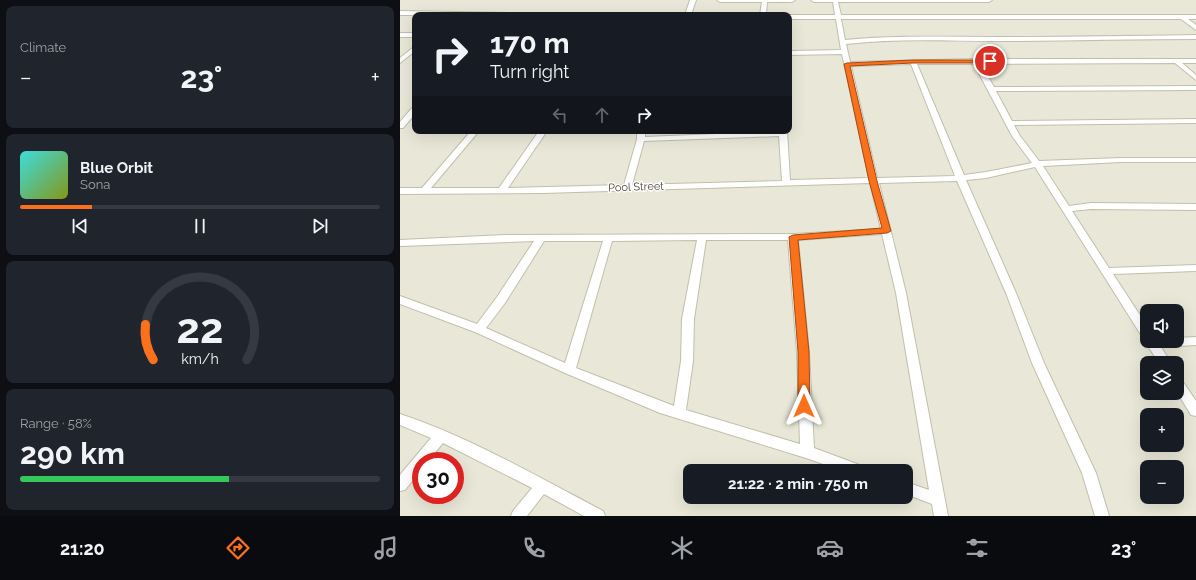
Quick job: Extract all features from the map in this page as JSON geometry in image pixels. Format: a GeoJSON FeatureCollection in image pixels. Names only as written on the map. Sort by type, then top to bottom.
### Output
{"type":"FeatureCollection","features":[{"type":"Feature","properties":{"kind":"street"},"geometry":{"type":"LineString","coordinates":[[689,12],[693,0]]}},
{"type":"Feature","properties":{"kind":"street"},"geometry":{"type":"LineString","coordinates":[[720,0],[792,0]]}},
{"type":"Feature","properties":{"kind":"street"},"geometry":{"type":"LineString","coordinates":[[763,12],[765,0]]}},
{"type":"Feature","properties":{"kind":"street"},"geometry":{"type":"LineString","coordinates":[[814,0],[989,0]]}},
{"type":"Feature","properties":{"kind":"street"},"geometry":{"type":"LineString","coordinates":[[835,0],[847,64],[873,181],[887,231],[901,293],[941,516]]}},
{"type":"Feature","properties":{"kind":"street"},"geometry":{"type":"LineString","coordinates":[[400,13],[412,13]]}},
{"type":"Feature","properties":{"kind":"street"},"geometry":{"type":"LineString","coordinates":[[792,17],[1196,18]]}},
{"type":"Feature","properties":{"kind":"street"},"geometry":{"type":"LineString","coordinates":[[1182,17],[1196,28]]}},
{"type":"Feature","properties":{"kind":"street"},"geometry":{"type":"LineString","coordinates":[[400,35],[412,35]]}},
{"type":"Feature","properties":{"kind":"street"},"geometry":{"type":"LineString","coordinates":[[792,53],[844,47],[874,39],[1196,37]]}},
{"type":"Feature","properties":{"kind":"street"},"geometry":{"type":"LineString","coordinates":[[400,61],[403,56],[412,50]]}},
{"type":"Feature","properties":{"kind":"street"},"geometry":{"type":"LineString","coordinates":[[847,64],[976,61],[1196,61]]}},
{"type":"Feature","properties":{"kind":"street"},"geometry":{"type":"LineString","coordinates":[[976,61],[992,88],[1016,136],[1037,164],[1140,325]]}},
{"type":"Feature","properties":{"kind":"street"},"geometry":{"type":"LineString","coordinates":[[913,62],[1011,293],[1038,363],[1089,474],[1102,516]]}},
{"type":"Feature","properties":{"kind":"street"},"geometry":{"type":"LineString","coordinates":[[1177,62],[1196,78]]}},
{"type":"Feature","properties":{"kind":"street"},"geometry":{"type":"LineString","coordinates":[[992,88],[1196,88]]}},
{"type":"Feature","properties":{"kind":"street"},"geometry":{"type":"LineString","coordinates":[[400,126],[412,113]]}},
{"type":"Feature","properties":{"kind":"street"},"geometry":{"type":"LineString","coordinates":[[1010,123],[1196,121]]}},
{"type":"Feature","properties":{"kind":"street"},"geometry":{"type":"LineString","coordinates":[[424,191],[472,134]]}},
{"type":"Feature","properties":{"kind":"street"},"geometry":{"type":"LineString","coordinates":[[502,190],[540,134]]}},
{"type":"Feature","properties":{"kind":"street"},"geometry":{"type":"LineString","coordinates":[[627,188],[641,135],[688,134]]}},
{"type":"Feature","properties":{"kind":"street"},"geometry":{"type":"LineString","coordinates":[[783,134],[786,183]]}},
{"type":"Feature","properties":{"kind":"street","name":"Pool Street"},"geometry":{"type":"LineString","coordinates":[[400,191],[627,188],[962,178],[986,175],[1037,164],[1121,160],[1196,160]]}},
{"type":"Feature","properties":{"kind":"street"},"geometry":{"type":"LineString","coordinates":[[1066,209],[1091,206],[1196,207]]}},
{"type":"Feature","properties":{"kind":"street"},"geometry":{"type":"LineString","coordinates":[[400,243],[505,238],[608,239],[702,236],[793,237],[887,231]]}},
{"type":"Feature","properties":{"kind":"street"},"geometry":{"type":"LineString","coordinates":[[679,413],[687,361],[688,319],[702,236]]}},
{"type":"Feature","properties":{"kind":"street"},"geometry":{"type":"LineString","coordinates":[[793,237],[804,352],[804,406],[807,452]]}},
{"type":"Feature","properties":{"kind":"street"},"geometry":{"type":"LineString","coordinates":[[478,329],[501,300],[540,239]]}},
{"type":"Feature","properties":{"kind":"street"},"geometry":{"type":"LineString","coordinates":[[569,370],[608,239]]}},
{"type":"Feature","properties":{"kind":"street"},"geometry":{"type":"LineString","coordinates":[[1106,272],[1196,268]]}},
{"type":"Feature","properties":{"kind":"street"},"geometry":{"type":"LineString","coordinates":[[400,300],[478,329],[569,370],[679,413],[807,452],[840,464]]}},
{"type":"Feature","properties":{"kind":"street"},"geometry":{"type":"LineString","coordinates":[[1184,341],[1196,341]]}},
{"type":"Feature","properties":{"kind":"street"},"geometry":{"type":"LineString","coordinates":[[1184,393],[1196,411]]}},
{"type":"Feature","properties":{"kind":"street"},"geometry":{"type":"LineString","coordinates":[[400,419],[441,436],[542,486],[598,516]]}},
{"type":"Feature","properties":{"kind":"street"},"geometry":{"type":"LineString","coordinates":[[400,485],[441,436]]}},
{"type":"Feature","properties":{"kind":"street"},"geometry":{"type":"LineString","coordinates":[[518,516],[542,486]]}},
{"type":"Feature","properties":{"kind":"street"},"geometry":{"type":"LineString","coordinates":[[913,490],[937,499]]}},
{"type":"Feature","properties":{"kind":"shaded area"},"geometry":{"type":"Polygon","coordinates":[[[400,0],[1196,0],[1196,516],[400,516],[400,0]]]}},
{"type":"Feature","properties":{"kind":"route"},"geometry":{"type":"LineString","coordinates":[[804,406],[804,352],[793,237],[887,231],[873,181],[847,64],[990,61]]}}]}
